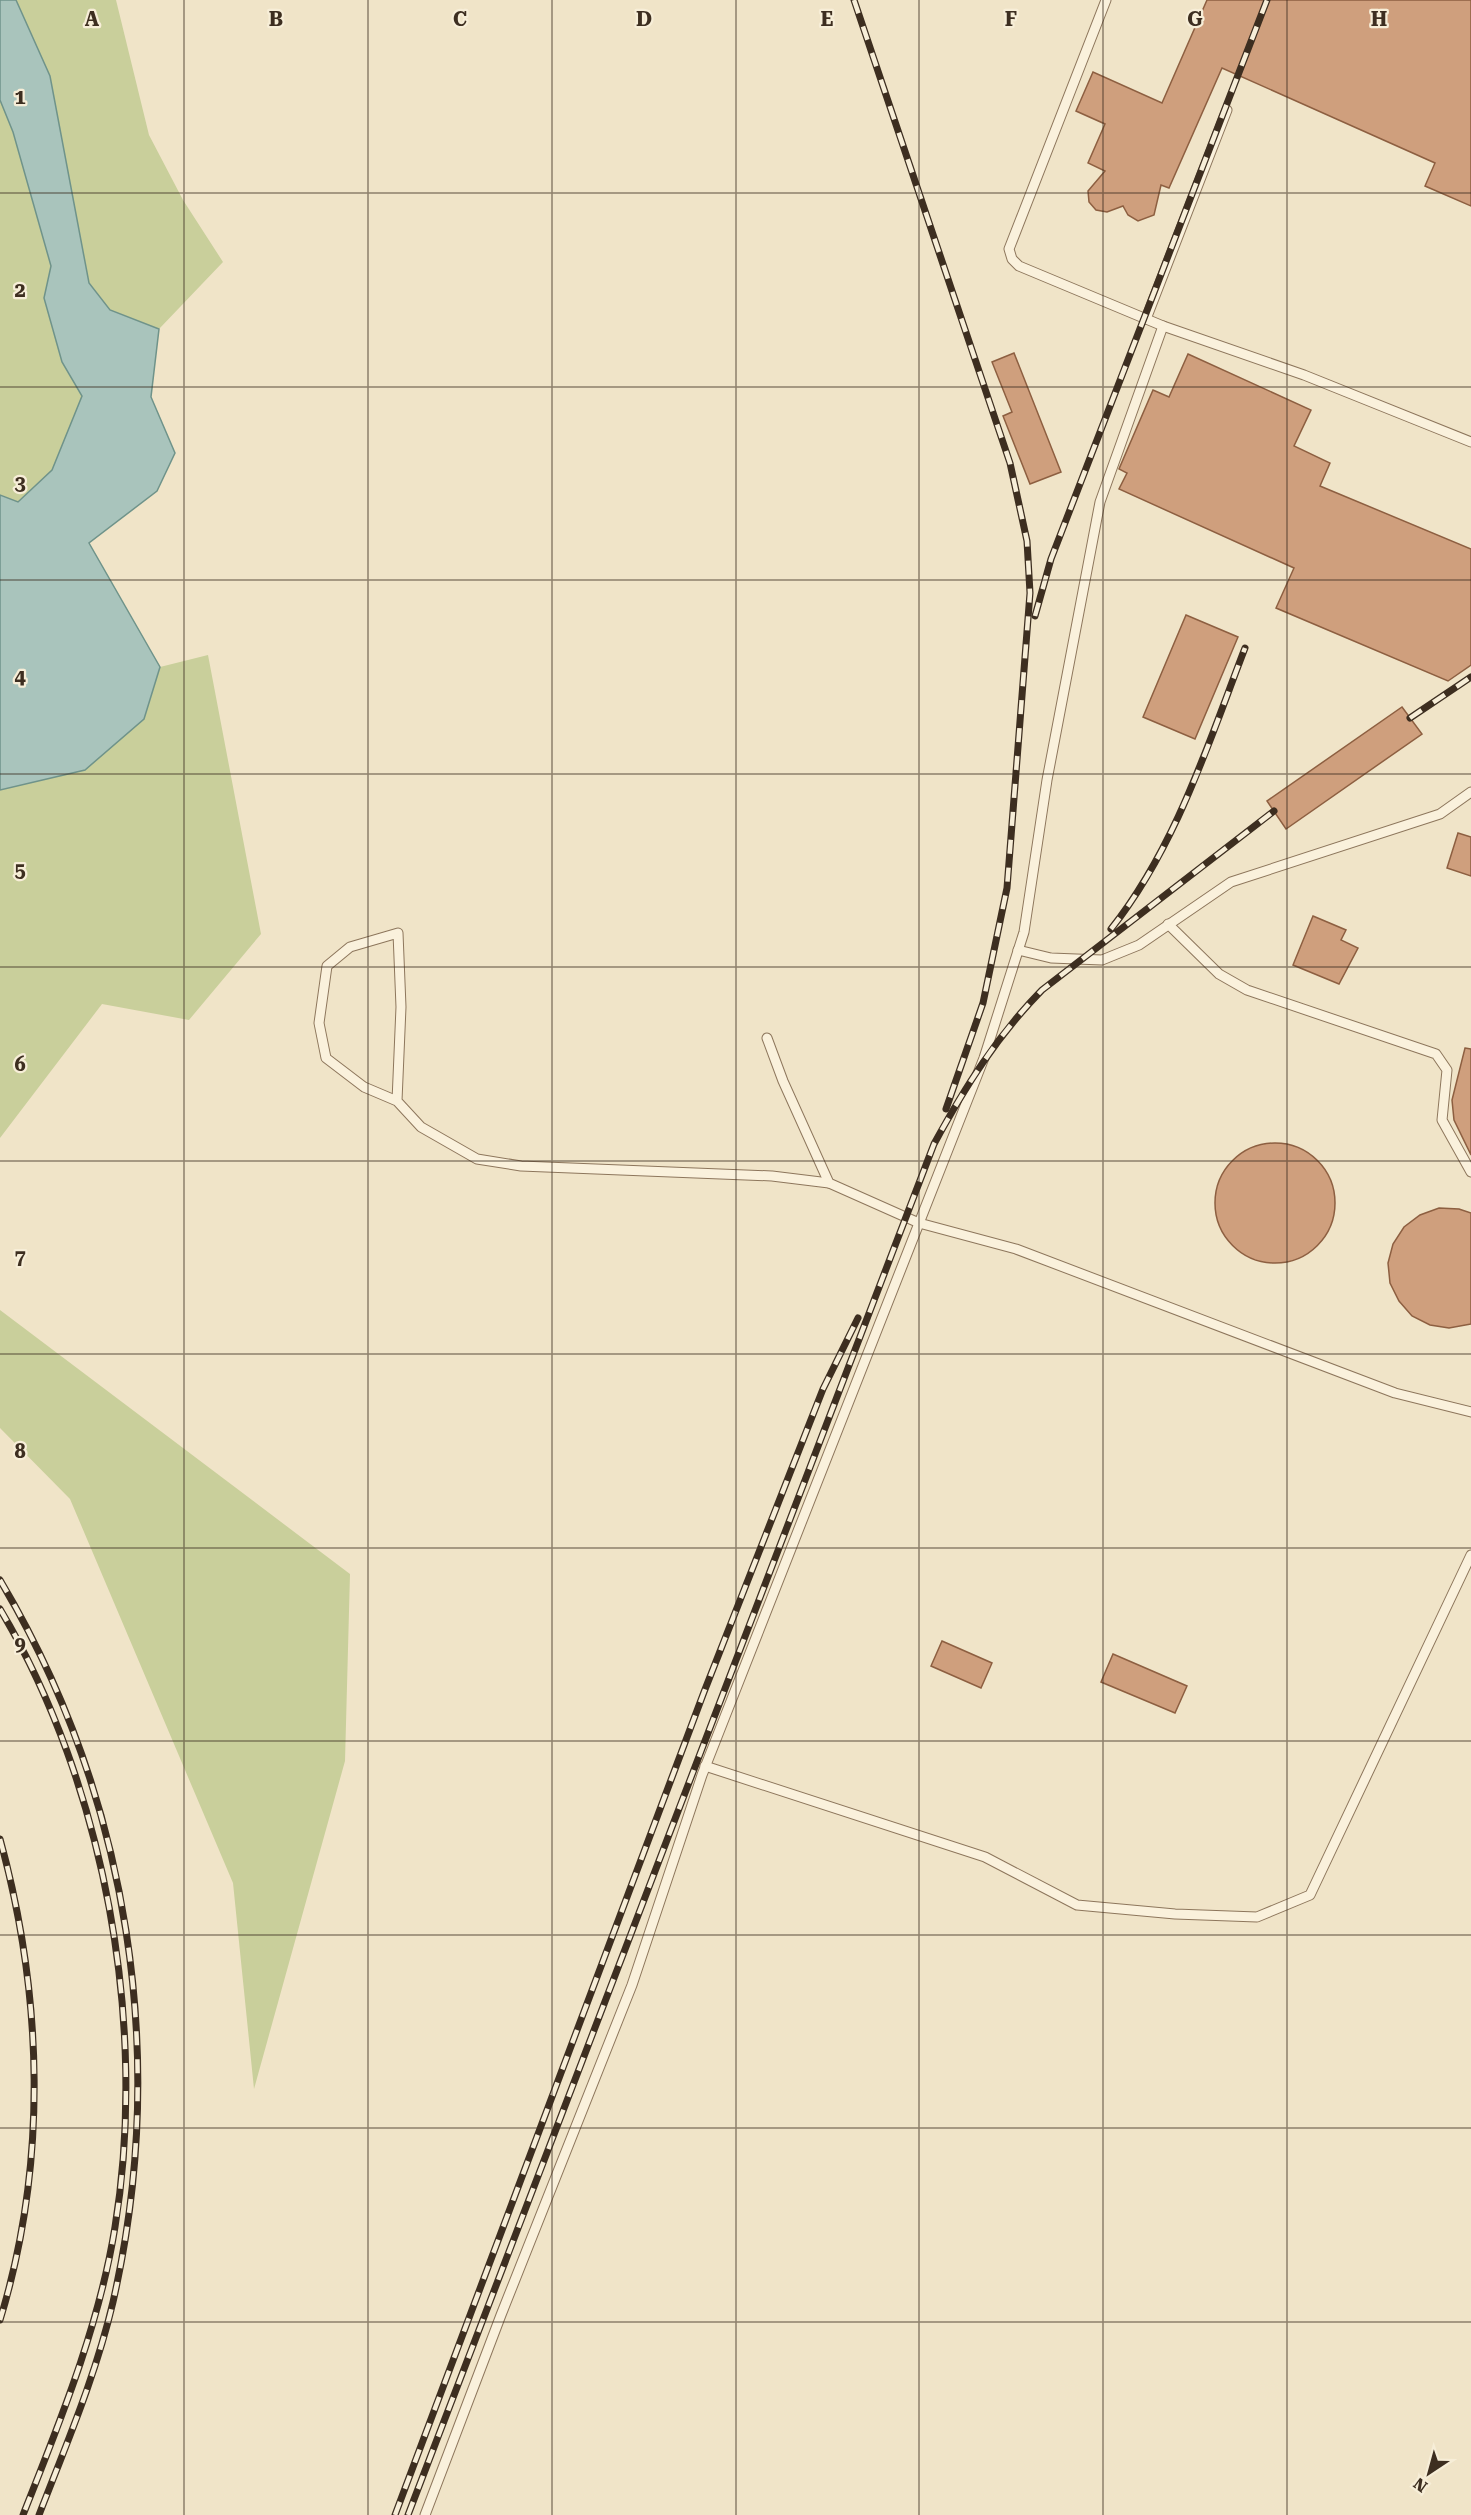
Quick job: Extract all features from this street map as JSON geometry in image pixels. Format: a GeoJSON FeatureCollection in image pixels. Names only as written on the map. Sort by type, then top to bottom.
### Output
{"type":"FeatureCollection","features":[{"type":"Feature","properties":{"kind":"lane"},"geometry":{"type":"LineString","coordinates":[[1106,0],[1009,249],[1012,259],[1019,266],[1162,326],[1304,375],[1471,442]]}},
{"type":"Feature","properties":{"kind":"lane"},"geometry":{"type":"LineString","coordinates":[[1146,319],[1227,110]]}},
{"type":"Feature","properties":{"kind":"lane"},"geometry":{"type":"LineString","coordinates":[[425,2515],[501,2315],[632,1985],[705,1766],[984,1058],[1024,932],[1047,780],[1100,502],[1162,326]]}},
{"type":"Feature","properties":{"kind":"lane"},"geometry":{"type":"LineString","coordinates":[[1018,950],[1051,958],[1102,960],[1140,945],[1231,882],[1440,814],[1471,792]]}},
{"type":"Feature","properties":{"kind":"lane"},"geometry":{"type":"LineString","coordinates":[[1168,924],[1219,974],[1247,990],[1436,1054],[1447,1070],[1442,1120],[1471,1172]]}},
{"type":"Feature","properties":{"kind":"lane"},"geometry":{"type":"LineString","coordinates":[[397,1101],[401,1007],[398,933],[350,947],[327,966],[319,1023],[326,1058],[364,1087],[397,1101],[421,1127],[477,1159],[521,1166],[772,1176],[829,1183],[920,1223],[1016,1250],[1395,1393],[1471,1413]]}},
{"type":"Feature","properties":{"kind":"lane"},"geometry":{"type":"LineString","coordinates":[[767,1038],[783,1081],[829,1183]]}},
{"type":"Feature","properties":{"kind":"lane"},"geometry":{"type":"LineString","coordinates":[[705,1766],[985,1857],[1077,1905],[1175,1914],[1257,1917],[1310,1894],[1471,1555]]}},
{"type":"Feature","properties":{"kind":"green space"},"geometry":{"type":"Polygon","coordinates":[[[16,0],[116,0],[149,135],[183,200],[223,262],[159,329],[110,310],[89,283],[50,76],[16,0]]]}},
{"type":"Feature","properties":{"kind":"green space"},"geometry":{"type":"Polygon","coordinates":[[[0,100],[13,132],[51,266],[44,298],[62,362],[82,396],[52,470],[18,502],[0,495],[0,100]]]}},
{"type":"Feature","properties":{"kind":"green space"},"geometry":{"type":"Polygon","coordinates":[[[208,655],[261,934],[189,1020],[102,1004],[0,1138],[0,790],[85,769],[144,719],[160,667],[208,655]]]}},
{"type":"Feature","properties":{"kind":"green space"},"geometry":{"type":"Polygon","coordinates":[[[0,1310],[350,1574],[345,1761],[254,2089],[233,1883],[70,1499],[0,1428],[0,1310]]]}},
{"type":"Feature","properties":{"kind":"water"},"geometry":{"type":"Polygon","coordinates":[[[0,0],[16,0],[50,76],[89,283],[110,310],[159,329],[151,397],[175,453],[157,491],[89,543],[160,667],[144,719],[85,770],[0,790],[0,495],[18,502],[52,470],[82,396],[62,362],[44,298],[51,266],[13,132],[0,100],[0,0]]]}},
{"type":"Feature","properties":{"kind":"building"},"geometry":{"type":"Polygon","coordinates":[[[1207,0],[1471,0],[1471,206],[1425,186],[1435,163],[1222,68],[1169,188],[1161,185],[1154,215],[1138,221],[1128,215],[1123,206],[1107,212],[1096,210],[1089,202],[1088,191],[1105,171],[1088,163],[1105,124],[1076,111],[1093,72],[1162,103],[1207,0]]]}},
{"type":"Feature","properties":{"kind":"building"},"geometry":{"type":"Polygon","coordinates":[[[1014,353],[1061,472],[1030,484],[1003,416],[1012,412],[992,362],[1014,353]]]}},
{"type":"Feature","properties":{"kind":"building"},"geometry":{"type":"Polygon","coordinates":[[[1188,354],[1311,410],[1294,446],[1330,463],[1320,486],[1471,549],[1471,665],[1448,681],[1276,608],[1294,568],[1119,489],[1127,473],[1119,469],[1153,390],[1169,397],[1188,354]]]}},
{"type":"Feature","properties":{"kind":"building"},"geometry":{"type":"Polygon","coordinates":[[[1186,615],[1238,637],[1195,739],[1143,717],[1186,615]]]}},
{"type":"Feature","properties":{"kind":"building"},"geometry":{"type":"Polygon","coordinates":[[[1402,707],[1422,734],[1286,829],[1267,801],[1402,707]]]}},
{"type":"Feature","properties":{"kind":"building"},"geometry":{"type":"Polygon","coordinates":[[[1458,833],[1471,837],[1471,876],[1447,868],[1458,833]]]}},
{"type":"Feature","properties":{"kind":"building"},"geometry":{"type":"Polygon","coordinates":[[[1313,916],[1346,930],[1341,940],[1358,948],[1339,984],[1293,965],[1313,916]]]}},
{"type":"Feature","properties":{"kind":"building"},"geometry":{"type":"Polygon","coordinates":[[[1465,1048],[1471,1049],[1471,1155],[1454,1120],[1452,1100],[1465,1048]]]}},
{"type":"Feature","properties":{"kind":"building"},"geometry":{"type":"Polygon","coordinates":[[[1275,1143],[1298,1148],[1317,1161],[1330,1180],[1335,1203],[1330,1226],[1317,1245],[1298,1258],[1275,1263],[1252,1258],[1233,1245],[1220,1226],[1215,1203],[1220,1180],[1233,1161],[1252,1148],[1275,1143]]]}},
{"type":"Feature","properties":{"kind":"building"},"geometry":{"type":"Polygon","coordinates":[[[1439,1208],[1459,1209],[1471,1213],[1471,1324],[1449,1328],[1430,1325],[1412,1316],[1399,1301],[1390,1283],[1388,1263],[1393,1244],[1404,1227],[1420,1215],[1439,1208]]]}},
{"type":"Feature","properties":{"kind":"building"},"geometry":{"type":"Polygon","coordinates":[[[942,1641],[992,1663],[981,1688],[931,1666],[942,1641]]]}},
{"type":"Feature","properties":{"kind":"building"},"geometry":{"type":"Polygon","coordinates":[[[1113,1654],[1187,1686],[1175,1713],[1101,1682],[1113,1654]]]}},
{"type":"Feature","properties":{"kind":"railway"},"geometry":{"type":"LineString","coordinates":[[854,0],[1010,463],[1027,541],[1030,593],[1007,888],[983,1003],[946,1109]]}},
{"type":"Feature","properties":{"kind":"railway"},"geometry":{"type":"LineString","coordinates":[[1035,616],[1051,559],[1267,0]]}},
{"type":"Feature","properties":{"kind":"railway"},"geometry":{"type":"LineString","coordinates":[[1111,929],[1134,897],[1172,829],[1203,757],[1245,648]]}},
{"type":"Feature","properties":{"kind":"railway"},"geometry":{"type":"LineString","coordinates":[[1410,718],[1471,677]]}},
{"type":"Feature","properties":{"kind":"railway"},"geometry":{"type":"LineString","coordinates":[[408,2515],[934,1144],[996,1044],[1042,990],[1274,811]]}},
{"type":"Feature","properties":{"kind":"railway"},"geometry":{"type":"LineString","coordinates":[[395,2515],[704,1692],[823,1389],[858,1318]]}},
{"type":"Feature","properties":{"kind":"railway"},"geometry":{"type":"LineString","coordinates":[[0,1580],[44,1663],[80,1750],[107,1839],[126,1930],[136,2023],[137,2116],[130,2209],[113,2302],[89,2383],[39,2515]]}},
{"type":"Feature","properties":{"kind":"railway"},"geometry":{"type":"LineString","coordinates":[[0,1609],[36,1678],[67,1751],[91,1828],[109,1908],[121,1989],[126,2070],[124,2149],[115,2227],[108,2264],[77,2373],[23,2515]]}},
{"type":"Feature","properties":{"kind":"railway"},"geometry":{"type":"LineString","coordinates":[[0,1839],[25,1958],[32,2019],[34,2080],[32,2140],[26,2201],[16,2261],[0,2320]]}}]}
